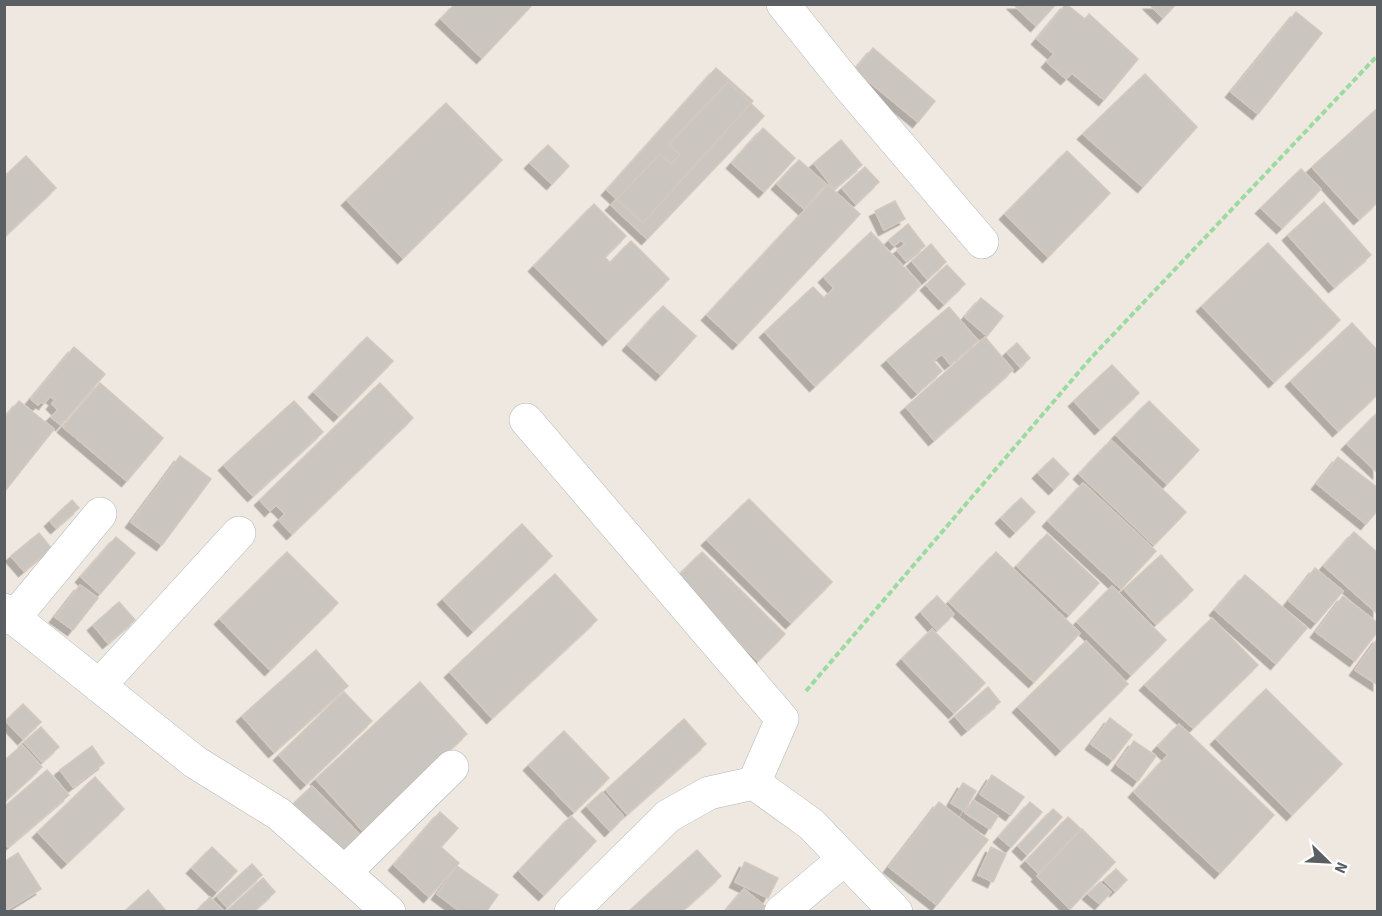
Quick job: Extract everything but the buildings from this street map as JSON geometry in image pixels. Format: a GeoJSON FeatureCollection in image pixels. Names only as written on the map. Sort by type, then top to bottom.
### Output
{"type":"FeatureCollection","features":[{"type":"Feature","properties":{"kind":"street"},"geometry":{"type":"LineString","coordinates":[[783,4],[847,84],[982,242]]}},
{"type":"Feature","properties":{"kind":"street"},"geometry":{"type":"LineString","coordinates":[[526,420],[782,719],[754,783]]}},
{"type":"Feature","properties":{"kind":"street"},"geometry":{"type":"LineString","coordinates":[[100,514],[9,615],[195,762],[279,814],[389,912]]}},
{"type":"Feature","properties":{"kind":"street"},"geometry":{"type":"LineString","coordinates":[[99,686],[239,533]]}},
{"type":"Feature","properties":{"kind":"street"},"geometry":{"type":"LineString","coordinates":[[345,872],[452,767]]}},
{"type":"Feature","properties":{"kind":"street"},"geometry":{"type":"LineString","coordinates":[[571,912],[668,816],[709,793],[754,783],[811,824],[896,912]]}},
{"type":"Feature","properties":{"kind":"street"},"geometry":{"type":"LineString","coordinates":[[781,912],[844,859]]}},
{"type":"Feature","properties":{"kind":"path"},"geometry":{"type":"LineString","coordinates":[[782,719],[1090,359],[1377,55]]}}]}
